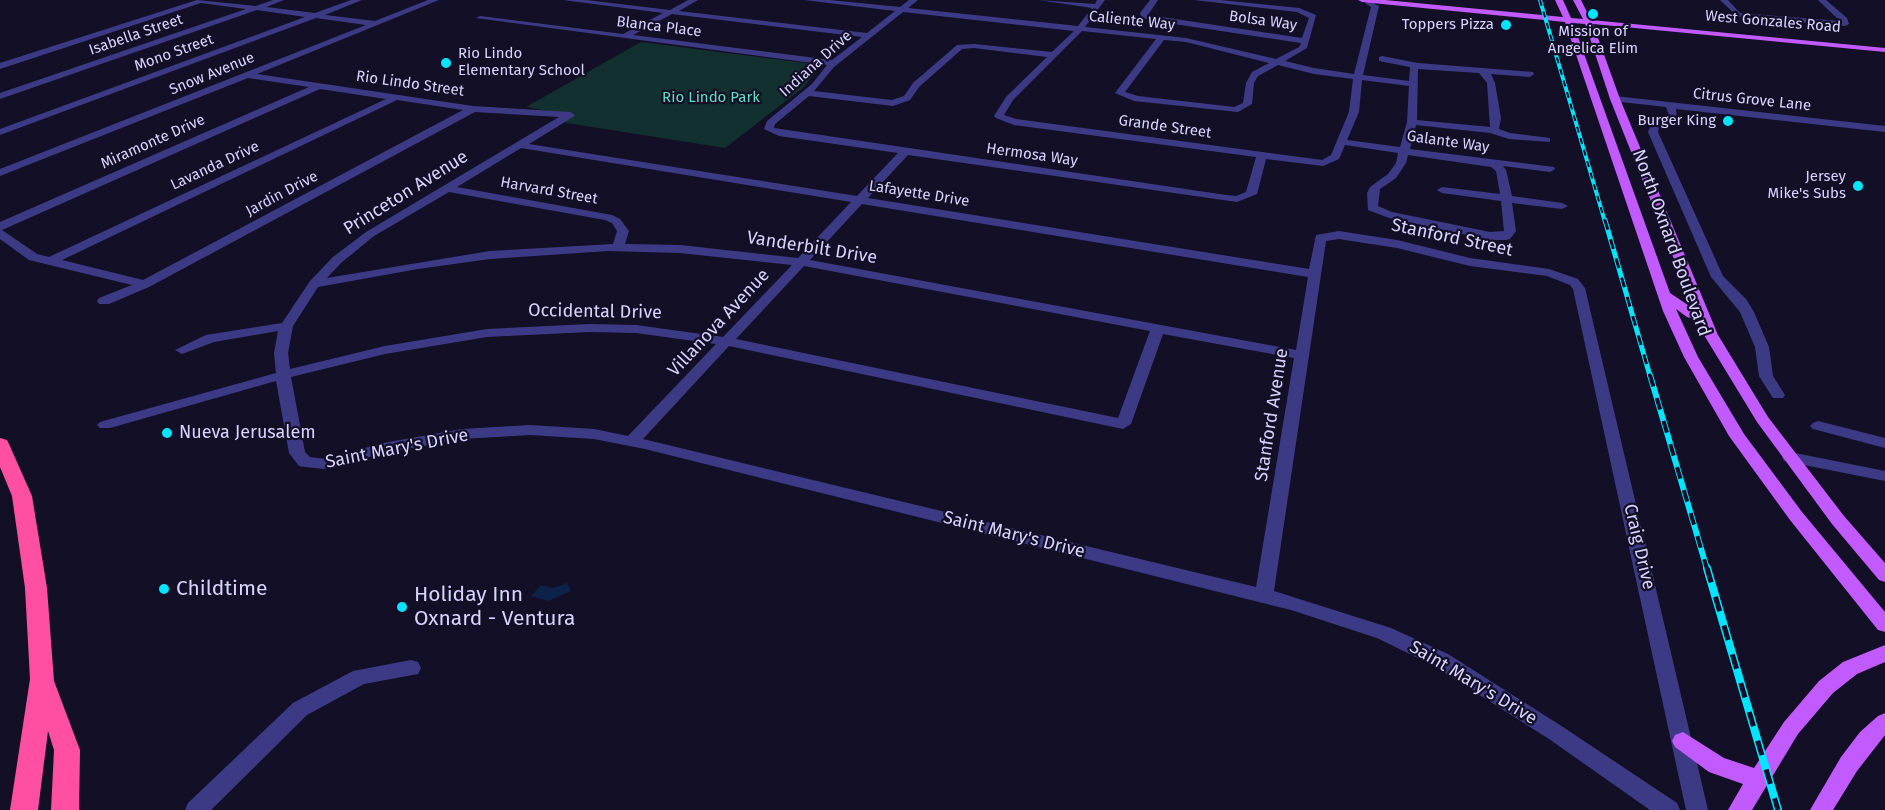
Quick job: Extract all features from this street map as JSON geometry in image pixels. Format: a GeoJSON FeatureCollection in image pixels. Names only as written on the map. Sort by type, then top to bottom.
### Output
{"type":"FeatureCollection","features":[{"type":"Feature","properties":{"kind":"highway"},"geometry":{"type":"LineString","coordinates":[[0,444],[22,496],[28,526],[36,588],[42,679],[24,810]]}},
{"type":"Feature","properties":{"kind":"highway"},"geometry":{"type":"LineString","coordinates":[[42,679],[67,750],[65,810]]}},
{"type":"Feature","properties":{"kind":"main road"},"geometry":{"type":"LineString","coordinates":[[1395,0],[1423,0],[1567,17]]}},
{"type":"Feature","properties":{"kind":"main road","name":"North Oxnard Boulevard"},"geometry":{"type":"LineString","coordinates":[[1559,0],[1665,295],[1691,357],[1737,436],[1796,516],[1885,625]]}},
{"type":"Feature","properties":{"kind":"main road","name":"North Oxnard Boulevard"},"geometry":{"type":"LineString","coordinates":[[1577,0],[1587,19],[1615,99],[1703,317],[1744,393],[1838,520],[1885,575]]}},
{"type":"Feature","properties":{"kind":"main road"},"geometry":{"type":"LineString","coordinates":[[1368,1],[1567,17]]}},
{"type":"Feature","properties":{"kind":"main road","name":"West Gonzales Road"},"geometry":{"type":"LineString","coordinates":[[1567,17],[1885,48]]}},
{"type":"Feature","properties":{"kind":"main road"},"geometry":{"type":"LineString","coordinates":[[1591,85],[1615,99],[1610,102],[1610,110],[1600,111]]}},
{"type":"Feature","properties":{"kind":"main road"},"geometry":{"type":"LineString","coordinates":[[1665,295],[1692,314],[1703,317]]}},
{"type":"Feature","properties":{"kind":"main road"},"geometry":{"type":"LineString","coordinates":[[1739,810],[1791,728],[1827,687],[1850,668],[1885,653]]}},
{"type":"Feature","properties":{"kind":"main road"},"geometry":{"type":"LineString","coordinates":[[1821,810],[1868,738],[1884,724]]}},
{"type":"Feature","properties":{"kind":"main road"},"geometry":{"type":"LineString","coordinates":[[1683,741],[1718,765],[1758,779]]}},
{"type":"Feature","properties":{"kind":"street"},"geometry":{"type":"LineString","coordinates":[[0,66],[203,0],[375,24]]}},
{"type":"Feature","properties":{"kind":"street","name":"Isabella Street"},"geometry":{"type":"LineString","coordinates":[[0,96],[280,0]]}},
{"type":"Feature","properties":{"kind":"street","name":"Mono Street"},"geometry":{"type":"LineString","coordinates":[[0,132],[357,0]]}},
{"type":"Feature","properties":{"kind":"street","name":"Snow Avenue"},"geometry":{"type":"LineString","coordinates":[[0,173],[435,0]]}},
{"type":"Feature","properties":{"kind":"street"},"geometry":{"type":"LineString","coordinates":[[567,0],[868,35]]}},
{"type":"Feature","properties":{"kind":"street"},"geometry":{"type":"LineString","coordinates":[[625,36],[694,0]]}},
{"type":"Feature","properties":{"kind":"street","name":"Caliente Way"},"geometry":{"type":"LineString","coordinates":[[808,0],[1161,38],[1210,45],[1314,71],[1414,84]]}},
{"type":"Feature","properties":{"kind":"street","name":"Indiana Drive"},"geometry":{"type":"LineString","coordinates":[[769,129],[770,123],[808,93],[834,63],[914,0]]}},
{"type":"Feature","properties":{"kind":"street"},"geometry":{"type":"LineString","coordinates":[[1042,0],[1099,3]]}},
{"type":"Feature","properties":{"kind":"street","name":"Bolsa Way"},"geometry":{"type":"LineString","coordinates":[[1154,0],[1144,13],[1145,16],[1252,35],[1305,41]]}},
{"type":"Feature","properties":{"kind":"street"},"geometry":{"type":"LineString","coordinates":[[1161,38],[1120,93],[1137,99],[1235,110],[1247,104],[1250,83],[1255,74],[1300,51],[1313,17],[1307,13],[1198,0]]}},
{"type":"Feature","properties":{"kind":"street"},"geometry":{"type":"LineString","coordinates":[[1724,0],[1738,15],[1845,24],[1844,20],[1822,0]]}},
{"type":"Feature","properties":{"kind":"street"},"geometry":{"type":"LineString","coordinates":[[1342,142],[1354,112],[1366,36],[1370,35],[1375,6],[1368,1],[1365,4],[1361,34],[1366,36]]}},
{"type":"Feature","properties":{"kind":"street"},"geometry":{"type":"LineString","coordinates":[[808,93],[893,103],[907,98],[916,85],[960,47],[974,46],[1054,56],[1080,29],[1099,3]]}},
{"type":"Feature","properties":{"kind":"street"},"geometry":{"type":"LineString","coordinates":[[1365,12],[1368,13],[1368,24],[1371,26]]}},
{"type":"Feature","properties":{"kind":"street","name":"Blanca Place"},"geometry":{"type":"LineString","coordinates":[[480,18],[834,63]]}},
{"type":"Feature","properties":{"kind":"street","name":"Grande Street"},"geometry":{"type":"LineString","coordinates":[[1054,56],[1009,99],[999,116],[1014,122],[1307,162],[1328,162],[1335,157],[1342,142]]}},
{"type":"Feature","properties":{"kind":"street"},"geometry":{"type":"LineString","coordinates":[[1382,58],[1418,66],[1530,74]]}},
{"type":"Feature","properties":{"kind":"street"},"geometry":{"type":"LineString","coordinates":[[1418,66],[1414,68],[1412,122],[1403,151],[1396,171],[1375,187],[1370,205],[1374,210],[1389,215],[1504,237],[1510,231],[1506,198],[1501,170],[1494,164]]}},
{"type":"Feature","properties":{"kind":"street"},"geometry":{"type":"LineString","coordinates":[[1482,72],[1488,76],[1491,83],[1496,118],[1495,128],[1491,130]]}},
{"type":"Feature","properties":{"kind":"street","name":"Rio Lindo Street"},"geometry":{"type":"LineString","coordinates":[[246,75],[474,109],[570,115]]}},
{"type":"Feature","properties":{"kind":"street","name":"Miramonte Drive"},"geometry":{"type":"LineString","coordinates":[[0,227],[318,86]]}},
{"type":"Feature","properties":{"kind":"street","name":"Lavanda Drive"},"geometry":{"type":"LineString","coordinates":[[49,262],[394,98]]}},
{"type":"Feature","properties":{"kind":"street","name":"Citrus Grove Lane"},"geometry":{"type":"LineString","coordinates":[[1615,99],[1885,129]]}},
{"type":"Feature","properties":{"kind":"street"},"geometry":{"type":"LineString","coordinates":[[1670,106],[1674,116],[1655,124],[1653,132],[1713,269],[1725,288],[1741,302],[1747,312],[1762,347],[1766,376],[1778,395]]}},
{"type":"Feature","properties":{"kind":"street","name":"Jardin Drive"},"geometry":{"type":"LineString","coordinates":[[104,301],[145,284],[474,109]]}},
{"type":"Feature","properties":{"kind":"street","name":"Princeton Avenue"},"geometry":{"type":"LineString","coordinates":[[309,464],[297,453],[281,353],[286,326],[314,284],[352,246],[570,115]]}},
{"type":"Feature","properties":{"kind":"street"},"geometry":{"type":"LineString","coordinates":[[1412,122],[1491,130],[1509,136],[1546,140]]}},
{"type":"Feature","properties":{"kind":"street","name":"Hermosa Way"},"geometry":{"type":"LineString","coordinates":[[769,129],[779,133],[1237,199],[1251,194],[1262,156]]}},
{"type":"Feature","properties":{"kind":"street","name":"Galante Way"},"geometry":{"type":"LineString","coordinates":[[1342,142],[1494,164],[1506,163],[1550,169]]}},
{"type":"Feature","properties":{"kind":"street","name":"Lafayette Drive"},"geometry":{"type":"LineString","coordinates":[[519,145],[1314,274]]}},
{"type":"Feature","properties":{"kind":"street","name":"Villanova Avenue"},"geometry":{"type":"LineString","coordinates":[[632,441],[906,151]]}},
{"type":"Feature","properties":{"kind":"street","name":"Harvard Street"},"geometry":{"type":"LineString","coordinates":[[447,188],[608,217],[616,222],[623,231],[618,247]]}},
{"type":"Feature","properties":{"kind":"street"},"geometry":{"type":"LineString","coordinates":[[1442,190],[1562,206]]}},
{"type":"Feature","properties":{"kind":"street"},"geometry":{"type":"LineString","coordinates":[[0,233],[33,257],[145,284]]}},
{"type":"Feature","properties":{"kind":"street","name":"Stanford Street"},"geometry":{"type":"LineString","coordinates":[[1319,240],[1326,236],[1339,236],[1397,244],[1470,262],[1549,273],[1577,284]]}},
{"type":"Feature","properties":{"kind":"street","name":"Stanford Avenue"},"geometry":{"type":"LineString","coordinates":[[1264,596],[1319,240]]}},
{"type":"Feature","properties":{"kind":"street","name":"Vanderbilt Drive"},"geometry":{"type":"LineString","coordinates":[[314,284],[490,255],[618,247],[718,252],[800,262],[1300,355]]}},
{"type":"Feature","properties":{"kind":"street","name":"Craig Drive"},"geometry":{"type":"LineString","coordinates":[[1577,284],[1697,810]]}},
{"type":"Feature","properties":{"kind":"street"},"geometry":{"type":"LineString","coordinates":[[182,350],[212,338],[286,326]]}},
{"type":"Feature","properties":{"kind":"street","name":"Occidental Drive"},"geometry":{"type":"LineString","coordinates":[[105,425],[283,375],[429,342],[538,329],[636,328],[726,342],[1123,423],[1158,329]]}},
{"type":"Feature","properties":{"kind":"street"},"geometry":{"type":"LineString","coordinates":[[1818,426],[1885,443]]}},
{"type":"Feature","properties":{"kind":"street","name":"Saint Mary's Drive"},"geometry":{"type":"LineString","coordinates":[[309,464],[325,464],[425,440],[501,431],[563,432],[632,441],[1264,596],[1348,620],[1384,633],[1441,660],[1556,733],[1669,810]]}},
{"type":"Feature","properties":{"kind":"street"},"geometry":{"type":"LineString","coordinates":[[1790,457],[1885,476]]}},
{"type":"Feature","properties":{"kind":"street"},"geometry":{"type":"LineString","coordinates":[[196,810],[300,709],[360,677],[411,668]]}},
{"type":"Feature","properties":{"kind":"green space","name":"Rio Lindo Park"},"geometry":{"type":"Polygon","coordinates":[[[641,42],[821,65],[804,87],[725,148],[567,123],[554,112],[526,107],[641,42]]]}},
{"type":"Feature","properties":{"kind":"water"},"geometry":{"type":"Polygon","coordinates":[[[567,583],[571,591],[549,601],[531,596],[541,585],[553,588],[567,583]]]}},
{"type":"Feature","properties":{"kind":"railway"},"geometry":{"type":"LineString","coordinates":[[1540,0],[1605,222]]}},
{"type":"Feature","properties":{"kind":"railway"},"geometry":{"type":"LineString","coordinates":[[1605,220],[1650,376]]}},
{"type":"Feature","properties":{"kind":"railway"},"geometry":{"type":"LineString","coordinates":[[1650,375],[1707,569]]}},
{"type":"Feature","properties":{"kind":"railway"},"geometry":{"type":"LineString","coordinates":[[1707,568],[1778,810]]}},
{"type":"Feature","properties":{"kind":"place","name":"Mission of Angelica Elim"},"geometry":{"type":"Point","coordinates":[1593,14]}},
{"type":"Feature","properties":{"kind":"place","name":"Toppers Pizza"},"geometry":{"type":"Point","coordinates":[1506,25]}},
{"type":"Feature","properties":{"kind":"place","name":"Rio Lindo Elementary School"},"geometry":{"type":"Point","coordinates":[446,63]}},
{"type":"Feature","properties":{"kind":"place","name":"Burger King"},"geometry":{"type":"Point","coordinates":[1728,121]}},
{"type":"Feature","properties":{"kind":"place","name":"Jersey Mike's Subs"},"geometry":{"type":"Point","coordinates":[1858,186]}},
{"type":"Feature","properties":{"kind":"place","name":"Nueva Jerusalem"},"geometry":{"type":"Point","coordinates":[167,433]}},
{"type":"Feature","properties":{"kind":"place","name":"Childtime"},"geometry":{"type":"Point","coordinates":[164,589]}},
{"type":"Feature","properties":{"kind":"place","name":"Holiday Inn Oxnard - Ventura"},"geometry":{"type":"Point","coordinates":[402,607]}}]}
